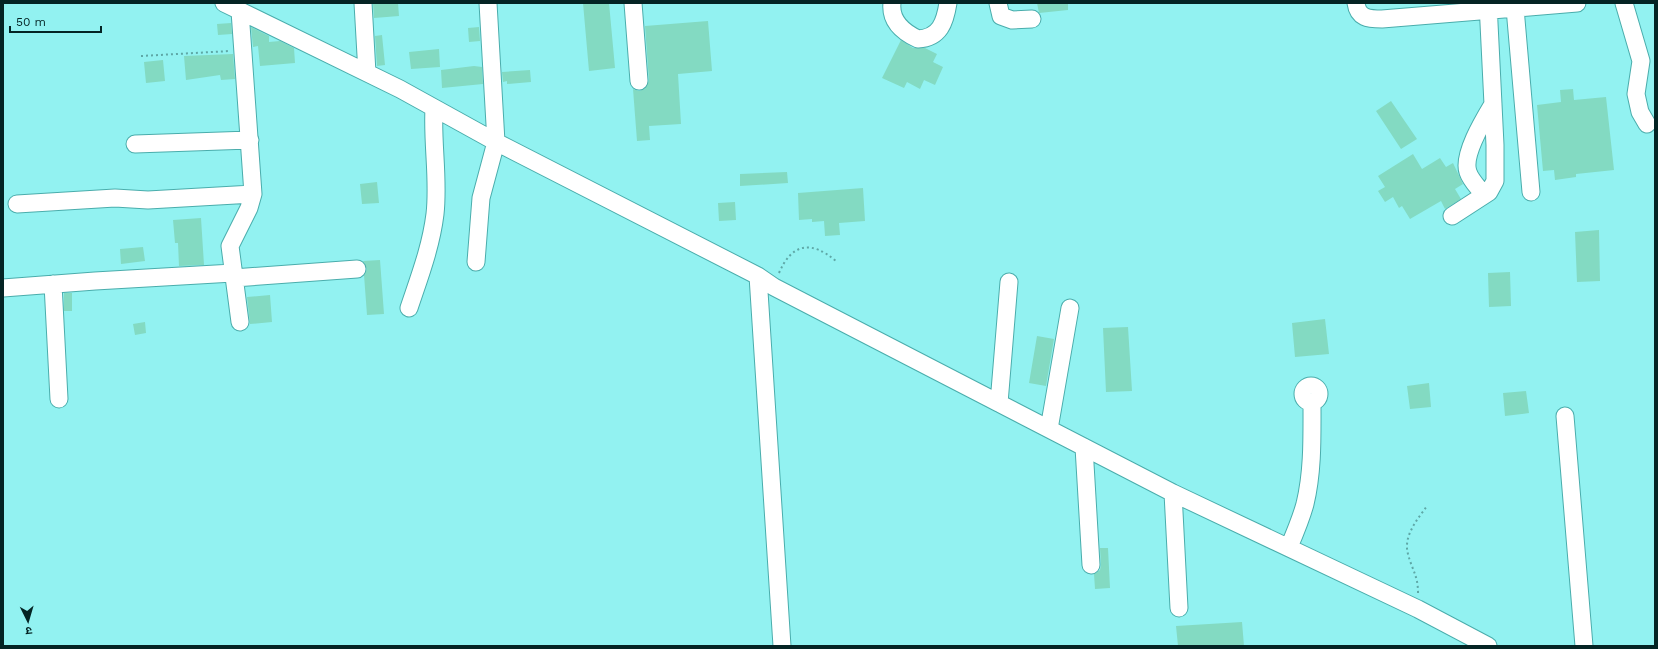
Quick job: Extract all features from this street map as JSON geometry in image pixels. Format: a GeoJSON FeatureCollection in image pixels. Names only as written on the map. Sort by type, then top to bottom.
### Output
{"type":"FeatureCollection","features":[{"type":"Feature","properties":{"kind":"street"},"geometry":{"type":"LineString","coordinates":[[224,3],[247,10],[496,142],[758,276],[774,287],[1173,493],[1418,609],[1488,646]]}},
{"type":"Feature","properties":{"kind":"street"},"geometry":{"type":"LineString","coordinates":[[363,3],[367,73]]}},
{"type":"Feature","properties":{"kind":"street"},"geometry":{"type":"LineString","coordinates":[[476,262],[481,198],[496,142],[488,3]]}},
{"type":"Feature","properties":{"kind":"street"},"geometry":{"type":"LineString","coordinates":[[633,3],[639,81]]}},
{"type":"Feature","properties":{"kind":"street"},"geometry":{"type":"LineString","coordinates":[[892,3],[893,17],[898,26],[918,39],[933,36],[941,27],[948,3]]}},
{"type":"Feature","properties":{"kind":"street"},"geometry":{"type":"LineString","coordinates":[[998,3],[1001,16],[1005,19],[1032,19]]}},
{"type":"Feature","properties":{"kind":"street"},"geometry":{"type":"LineString","coordinates":[[1356,3],[1359,13],[1365,18],[1371,19],[1451,14],[1488,7],[1515,8],[1577,3]]}},
{"type":"Feature","properties":{"kind":"street"},"geometry":{"type":"LineString","coordinates":[[1624,3],[1641,61],[1636,94],[1640,112],[1647,124]]}},
{"type":"Feature","properties":{"kind":"street"},"geometry":{"type":"LineString","coordinates":[[1452,216],[1484,195],[1491,189],[1495,181],[1488,7]]}},
{"type":"Feature","properties":{"kind":"street"},"geometry":{"type":"LineString","coordinates":[[1515,8],[1531,192]]}},
{"type":"Feature","properties":{"kind":"street"},"geometry":{"type":"LineString","coordinates":[[240,322],[230,246],[249,208],[253,194],[243,50],[247,10]]}},
{"type":"Feature","properties":{"kind":"street"},"geometry":{"type":"LineString","coordinates":[[1484,195],[1470,176],[1467,165],[1478,130],[1493,104]]}},
{"type":"Feature","properties":{"kind":"street"},"geometry":{"type":"LineString","coordinates":[[408,308],[424,265],[435,215],[436,159],[433,132],[434,108]]}},
{"type":"Feature","properties":{"kind":"street"},"geometry":{"type":"LineString","coordinates":[[135,144],[250,140]]}},
{"type":"Feature","properties":{"kind":"street"},"geometry":{"type":"LineString","coordinates":[[17,204],[115,198],[159,200],[253,194]]}},
{"type":"Feature","properties":{"kind":"street"},"geometry":{"type":"LineString","coordinates":[[3,288],[53,284],[357,269]]}},
{"type":"Feature","properties":{"kind":"street"},"geometry":{"type":"LineString","coordinates":[[758,276],[782,646]]}},
{"type":"Feature","properties":{"kind":"street"},"geometry":{"type":"LineString","coordinates":[[998,403],[1009,282]]}},
{"type":"Feature","properties":{"kind":"street"},"geometry":{"type":"LineString","coordinates":[[53,284],[59,399]]}},
{"type":"Feature","properties":{"kind":"street"},"geometry":{"type":"LineString","coordinates":[[1049,429],[1070,308]]}},
{"type":"Feature","properties":{"kind":"street"},"geometry":{"type":"LineString","coordinates":[[1289,547],[1303,512],[1307,492],[1312,442],[1312,402]]}},
{"type":"Feature","properties":{"kind":"street"},"geometry":{"type":"LineString","coordinates":[[1565,416],[1584,646]]}},
{"type":"Feature","properties":{"kind":"street"},"geometry":{"type":"LineString","coordinates":[[1084,447],[1091,565]]}},
{"type":"Feature","properties":{"kind":"street"},"geometry":{"type":"LineString","coordinates":[[1173,493],[1179,608]]}},
{"type":"Feature","properties":{"kind":"path"},"geometry":{"type":"LineString","coordinates":[[141,56],[243,50]]}},
{"type":"Feature","properties":{"kind":"path"},"geometry":{"type":"LineString","coordinates":[[774,287],[782,266],[790,254],[795,250],[811,248],[836,261]]}},
{"type":"Feature","properties":{"kind":"path"},"geometry":{"type":"LineString","coordinates":[[1418,609],[1418,577],[1408,554],[1407,546],[1411,530],[1427,506]]}},
{"type":"Feature","properties":{"kind":"building"},"geometry":{"type":"Polygon","coordinates":[[[373,3],[398,3],[399,16],[374,18],[373,3]]]}},
{"type":"Feature","properties":{"kind":"building"},"geometry":{"type":"Polygon","coordinates":[[[583,3],[609,3],[615,68],[589,71],[583,3]]]}},
{"type":"Feature","properties":{"kind":"building"},"geometry":{"type":"Polygon","coordinates":[[[1037,3],[1068,3],[1068,10],[1039,13],[1037,3]]]}},
{"type":"Feature","properties":{"kind":"building"},"geometry":{"type":"Polygon","coordinates":[[[708,21],[712,71],[678,74],[681,124],[649,126],[650,140],[637,141],[633,89],[639,91],[644,89],[649,81],[645,26],[708,21]]]}},
{"type":"Feature","properties":{"kind":"building"},"geometry":{"type":"Polygon","coordinates":[[[231,23],[232,34],[218,35],[217,24],[231,23]]]}},
{"type":"Feature","properties":{"kind":"building"},"geometry":{"type":"Polygon","coordinates":[[[251,27],[269,36],[269,42],[280,41],[294,48],[295,63],[260,66],[258,46],[253,47],[251,27]]]}},
{"type":"Feature","properties":{"kind":"building"},"geometry":{"type":"Polygon","coordinates":[[[479,27],[480,41],[469,42],[468,28],[479,27]]]}},
{"type":"Feature","properties":{"kind":"building"},"geometry":{"type":"Polygon","coordinates":[[[382,35],[385,65],[377,66],[375,36],[382,35]]]}},
{"type":"Feature","properties":{"kind":"building"},"geometry":{"type":"Polygon","coordinates":[[[901,40],[913,48],[925,48],[937,54],[933,62],[943,67],[935,85],[924,80],[920,89],[907,82],[904,88],[882,78],[901,40]]]}},
{"type":"Feature","properties":{"kind":"building"},"geometry":{"type":"Polygon","coordinates":[[[439,49],[440,67],[411,69],[409,52],[439,49]]]}},
{"type":"Feature","properties":{"kind":"building"},"geometry":{"type":"Polygon","coordinates":[[[233,54],[235,79],[221,80],[220,75],[186,80],[184,56],[233,54]]]}},
{"type":"Feature","properties":{"kind":"building"},"geometry":{"type":"Polygon","coordinates":[[[163,60],[165,81],[146,83],[144,62],[163,60]]]}},
{"type":"Feature","properties":{"kind":"building"},"geometry":{"type":"Polygon","coordinates":[[[474,66],[482,67],[483,84],[442,88],[441,70],[474,66]]]}},
{"type":"Feature","properties":{"kind":"building"},"geometry":{"type":"Polygon","coordinates":[[[530,70],[531,82],[507,84],[507,81],[503,82],[502,72],[530,70]]]}},
{"type":"Feature","properties":{"kind":"building"},"geometry":{"type":"Polygon","coordinates":[[[1573,89],[1574,100],[1606,97],[1614,170],[1576,174],[1576,177],[1555,180],[1554,170],[1543,171],[1537,105],[1561,102],[1560,90],[1573,89]]]}},
{"type":"Feature","properties":{"kind":"building"},"geometry":{"type":"Polygon","coordinates":[[[1391,101],[1417,139],[1401,149],[1376,111],[1391,101]]]}},
{"type":"Feature","properties":{"kind":"building"},"geometry":{"type":"Polygon","coordinates":[[[1413,154],[1422,169],[1440,158],[1446,167],[1453,163],[1463,184],[1455,189],[1461,199],[1445,209],[1441,201],[1410,219],[1402,206],[1399,208],[1393,197],[1385,202],[1378,191],[1385,187],[1378,176],[1413,154]]]}},
{"type":"Feature","properties":{"kind":"building"},"geometry":{"type":"Polygon","coordinates":[[[787,172],[788,183],[740,186],[740,174],[787,172]]]}},
{"type":"Feature","properties":{"kind":"building"},"geometry":{"type":"Polygon","coordinates":[[[377,182],[379,203],[362,204],[360,184],[377,182]]]}},
{"type":"Feature","properties":{"kind":"building"},"geometry":{"type":"Polygon","coordinates":[[[863,188],[865,221],[839,223],[840,235],[825,236],[824,221],[812,222],[812,219],[799,220],[798,193],[863,188]]]}},
{"type":"Feature","properties":{"kind":"building"},"geometry":{"type":"Polygon","coordinates":[[[735,202],[736,220],[719,221],[718,203],[735,202]]]}},
{"type":"Feature","properties":{"kind":"building"},"geometry":{"type":"Polygon","coordinates":[[[201,218],[204,265],[179,266],[178,243],[175,243],[173,220],[201,218]]]}},
{"type":"Feature","properties":{"kind":"building"},"geometry":{"type":"Polygon","coordinates":[[[1599,230],[1600,281],[1577,282],[1575,232],[1599,230]]]}},
{"type":"Feature","properties":{"kind":"building"},"geometry":{"type":"Polygon","coordinates":[[[143,247],[145,261],[121,264],[120,249],[143,247]]]}},
{"type":"Feature","properties":{"kind":"building"},"geometry":{"type":"Polygon","coordinates":[[[380,260],[384,314],[367,315],[364,275],[367,269],[363,261],[380,260]]]}},
{"type":"Feature","properties":{"kind":"building"},"geometry":{"type":"Polygon","coordinates":[[[1510,272],[1511,306],[1489,307],[1488,273],[1510,272]]]}},
{"type":"Feature","properties":{"kind":"building"},"geometry":{"type":"Polygon","coordinates":[[[64,293],[72,293],[72,311],[64,311],[64,293]]]}},
{"type":"Feature","properties":{"kind":"building"},"geometry":{"type":"Polygon","coordinates":[[[270,295],[272,322],[250,324],[247,297],[270,295]]]}},
{"type":"Feature","properties":{"kind":"building"},"geometry":{"type":"Polygon","coordinates":[[[1325,319],[1329,354],[1295,357],[1292,323],[1325,319]]]}},
{"type":"Feature","properties":{"kind":"building"},"geometry":{"type":"Polygon","coordinates":[[[145,322],[146,333],[135,335],[133,324],[145,322]]]}},
{"type":"Feature","properties":{"kind":"building"},"geometry":{"type":"Polygon","coordinates":[[[1128,327],[1132,391],[1106,392],[1103,328],[1128,327]]]}},
{"type":"Feature","properties":{"kind":"building"},"geometry":{"type":"Polygon","coordinates":[[[1037,336],[1054,339],[1046,386],[1029,383],[1037,336]]]}},
{"type":"Feature","properties":{"kind":"building"},"geometry":{"type":"Polygon","coordinates":[[[1429,383],[1431,407],[1410,409],[1407,386],[1429,383]]]}},
{"type":"Feature","properties":{"kind":"building"},"geometry":{"type":"Polygon","coordinates":[[[1526,391],[1529,413],[1505,416],[1503,393],[1526,391]]]}},
{"type":"Feature","properties":{"kind":"building"},"geometry":{"type":"Polygon","coordinates":[[[1100,548],[1108,548],[1110,588],[1095,589],[1094,574],[1100,570],[1101,565],[1100,548]]]}},
{"type":"Feature","properties":{"kind":"building"},"geometry":{"type":"Polygon","coordinates":[[[1242,622],[1244,646],[1178,646],[1176,626],[1242,622]]]}}]}
